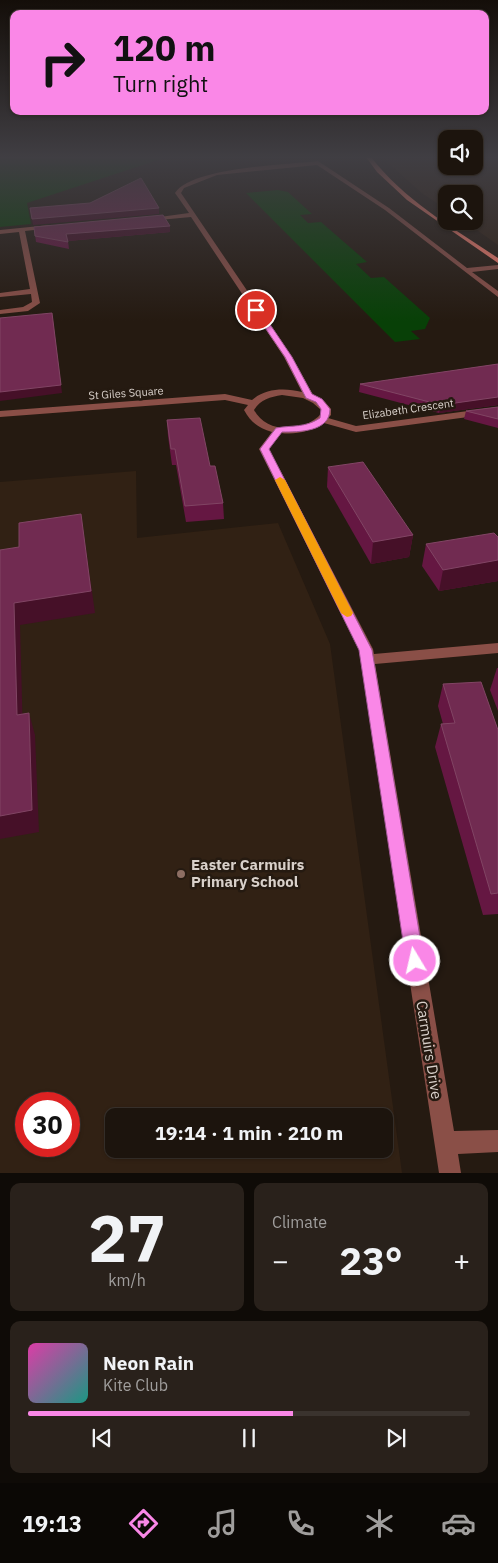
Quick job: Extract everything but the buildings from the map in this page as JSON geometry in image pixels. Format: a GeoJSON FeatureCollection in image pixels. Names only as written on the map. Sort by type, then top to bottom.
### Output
{"type":"FeatureCollection","features":[{"type":"Feature","properties":{"kind":"main road"},"geometry":{"type":"LineString","coordinates":[[429,212],[498,261]]}},
{"type":"Feature","properties":{"kind":"street"},"geometry":{"type":"LineString","coordinates":[[190,212],[288,357],[309,396]]}},
{"type":"Feature","properties":{"kind":"street"},"geometry":{"type":"LineString","coordinates":[[392,212],[498,294]]}},
{"type":"Feature","properties":{"kind":"street"},"geometry":{"type":"LineString","coordinates":[[145,219],[192,215]]}},
{"type":"Feature","properties":{"kind":"street"},"geometry":{"type":"LineString","coordinates":[[0,232],[60,226]]}},
{"type":"Feature","properties":{"kind":"street"},"geometry":{"type":"LineString","coordinates":[[0,312],[25,309],[36,303],[22,230]]}},
{"type":"Feature","properties":{"kind":"street"},"geometry":{"type":"LineString","coordinates":[[466,270],[498,267]]}},
{"type":"Feature","properties":{"kind":"street"},"geometry":{"type":"LineString","coordinates":[[0,295],[34,291]]}},
{"type":"Feature","properties":{"kind":"street"},"geometry":{"type":"LineString","coordinates":[[282,392],[309,396],[319,400],[326,409],[326,415],[323,420],[304,429],[279,430],[256,422],[249,410],[253,403],[260,398],[282,392]]}},
{"type":"Feature","properties":{"kind":"street","name":"St Giles Square"},"geometry":{"type":"LineString","coordinates":[[0,414],[225,397],[253,403]]}},
{"type":"Feature","properties":{"kind":"street","name":"Elizabeth Crescent"},"geometry":{"type":"LineString","coordinates":[[323,420],[356,429],[498,410]]}},
{"type":"Feature","properties":{"kind":"street","name":"Carmuirs Drive"},"geometry":{"type":"LineString","coordinates":[[279,430],[264,449],[366,650],[450,1173]]}},
{"type":"Feature","properties":{"kind":"street"},"geometry":{"type":"LineString","coordinates":[[368,660],[498,648]]}},
{"type":"Feature","properties":{"kind":"street"},"geometry":{"type":"LineString","coordinates":[[444,1143],[498,1140]]}},
{"type":"Feature","properties":{"kind":"shaded area"},"geometry":{"type":"Polygon","coordinates":[[[483,212],[498,212],[498,245],[477,230],[483,230],[483,212]]]}},
{"type":"Feature","properties":{"kind":"shaded area","name":"Easter Carmuirs Primary School"},"geometry":{"type":"Polygon","coordinates":[[[136,471],[137,538],[278,523],[330,644],[402,1173],[0,1173],[0,482],[136,471]]]}},
{"type":"Feature","properties":{"kind":"green space"},"geometry":{"type":"Polygon","coordinates":[[[0,212],[29,212],[31,224],[0,227],[0,212]]]}},
{"type":"Feature","properties":{"kind":"green space"},"geometry":{"type":"Polygon","coordinates":[[[265,212],[310,212],[312,214],[300,215],[308,223],[321,222],[367,262],[356,264],[371,278],[384,277],[430,318],[425,329],[411,331],[420,339],[395,342],[265,212]]]}},
{"type":"Feature","properties":{"kind":"slow traffic"},"geometry":{"type":"LineString","coordinates":[[280,480],[347,613]]}},
{"type":"Feature","properties":{"kind":"place","name":"Easter Carmuirs Primary School"},"geometry":{"type":"Point","coordinates":[181,874]}},
{"type":"Feature","properties":{"kind":"route"},"geometry":{"type":"LineString","coordinates":[[256,310],[288,357],[309,396],[319,400],[326,409],[326,415],[323,420],[315,425],[304,429],[279,430],[264,449],[366,650],[415,961]]}}]}
